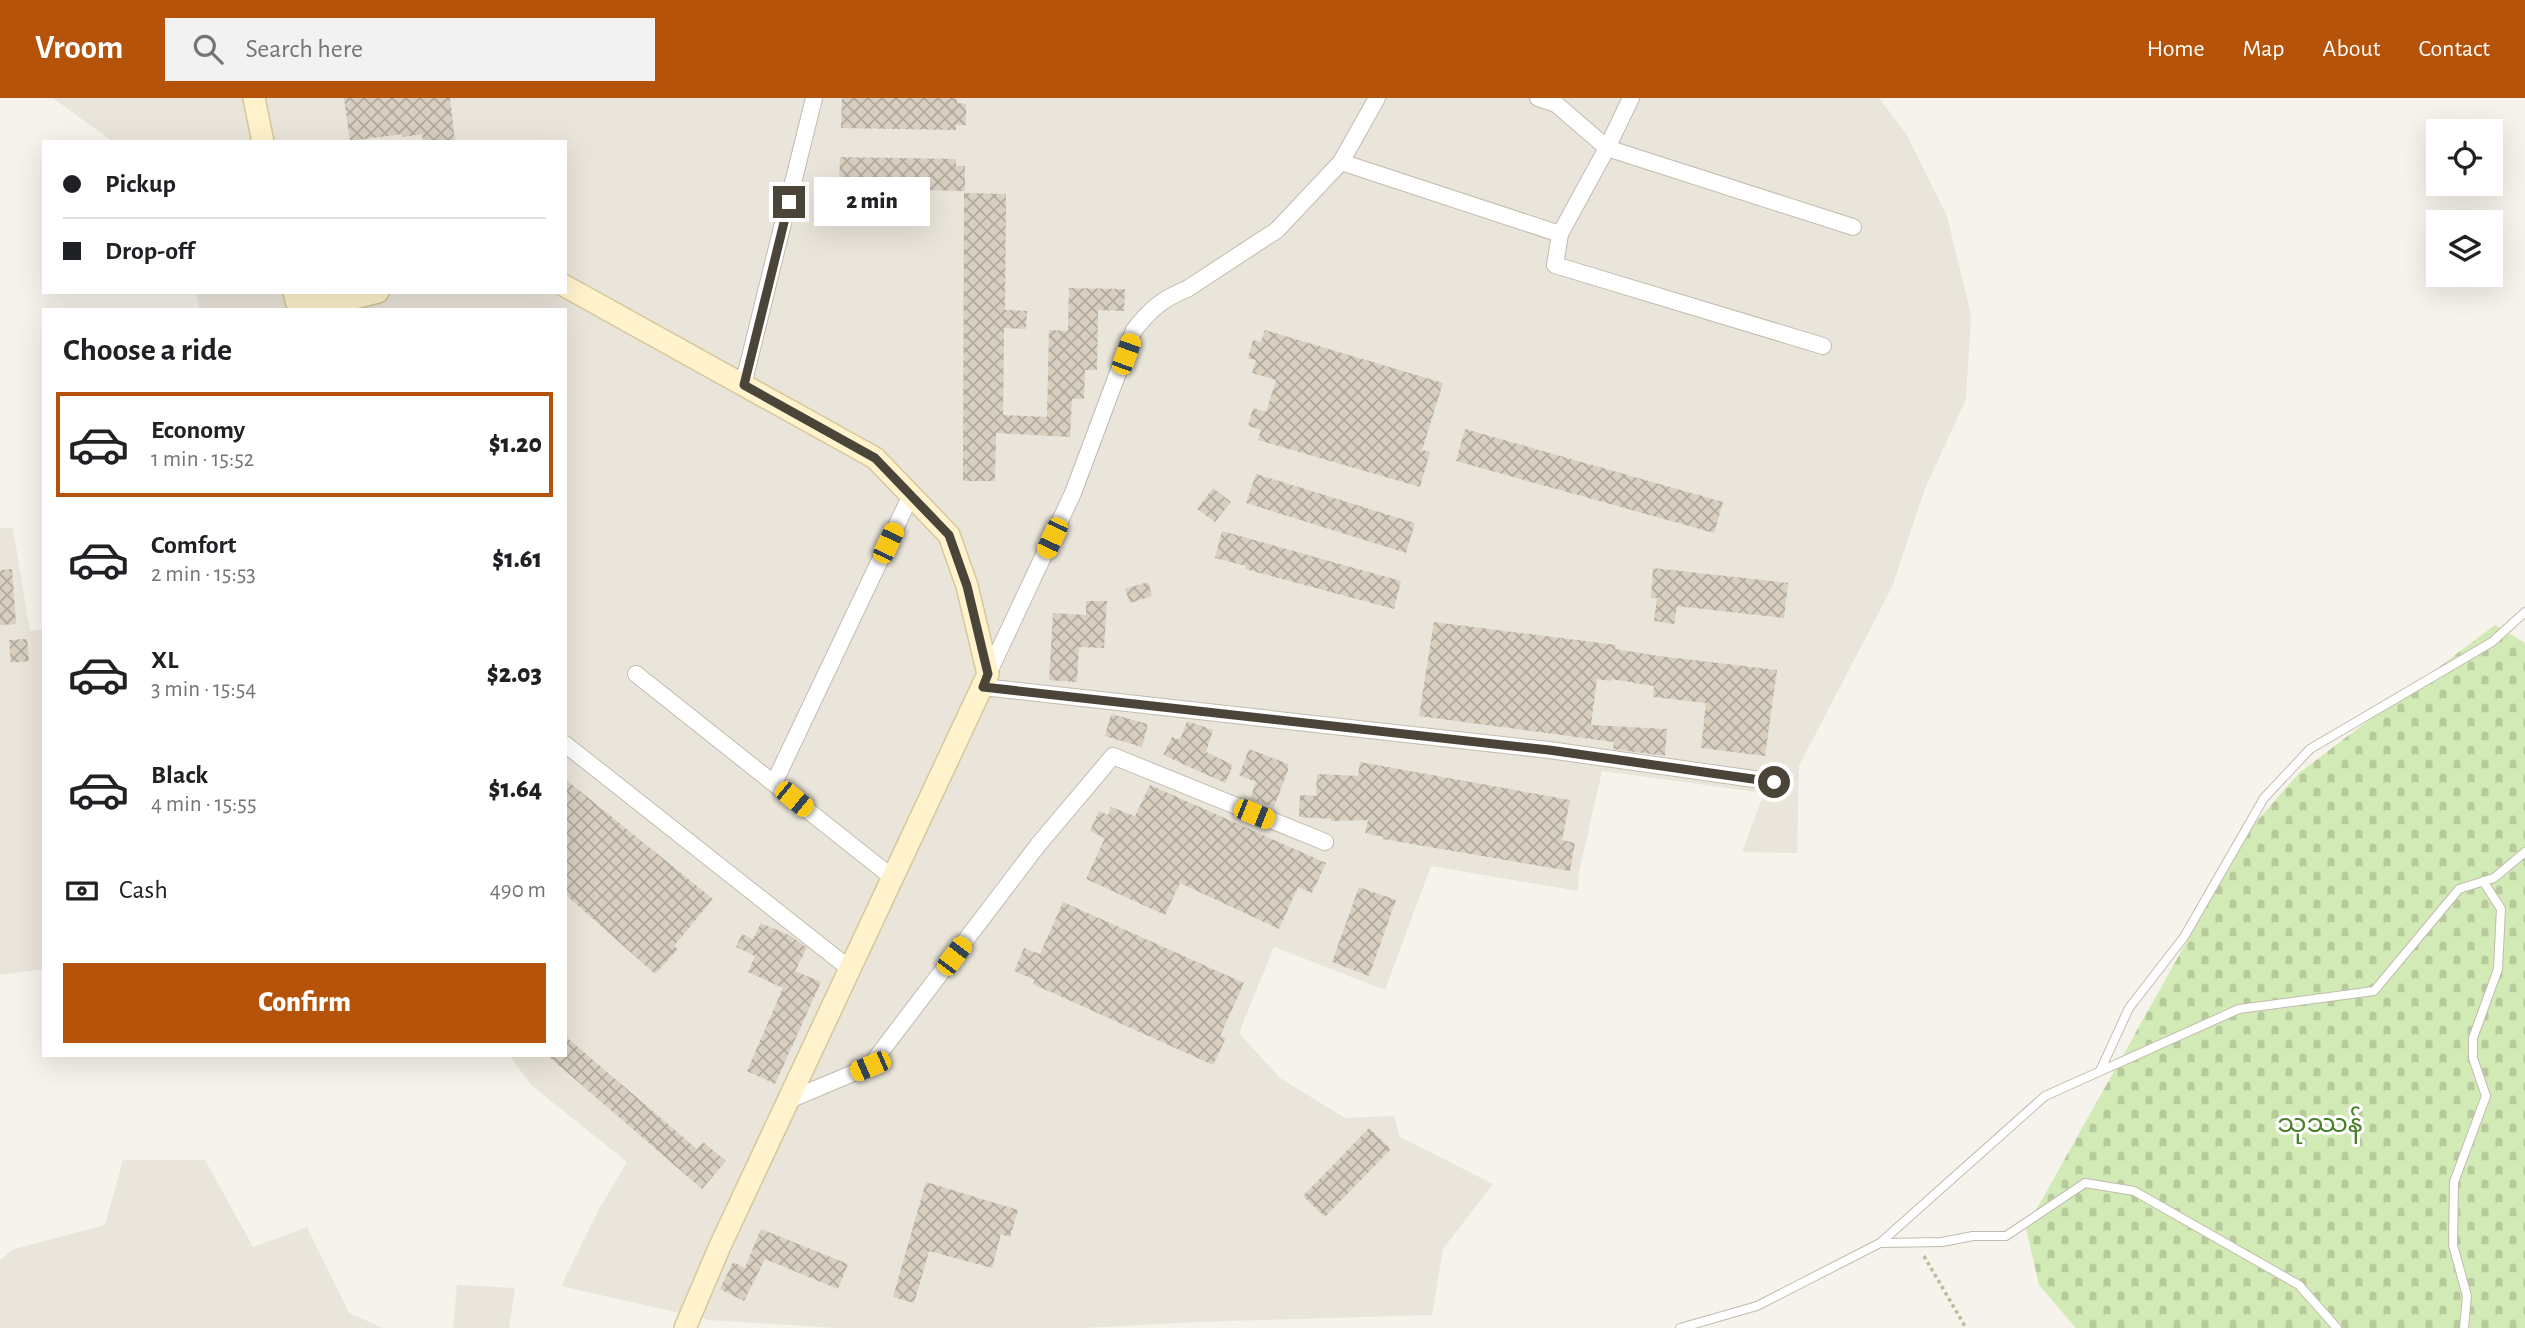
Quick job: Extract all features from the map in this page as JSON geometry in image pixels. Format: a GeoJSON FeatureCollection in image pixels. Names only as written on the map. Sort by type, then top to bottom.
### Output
{"type":"FeatureCollection","features":[{"type":"Feature","properties":{"kind":"street"},"geometry":{"type":"LineString","coordinates":[[254,98],[263,140]]}},
{"type":"Feature","properties":{"kind":"street"},"geometry":{"type":"LineString","coordinates":[[744,385],[814,98]]}},
{"type":"Feature","properties":{"kind":"street"},"geometry":{"type":"LineString","coordinates":[[685,1328],[787,1101],[1073,493],[1135,330],[1153,308],[1170,296],[1187,289],[1277,230],[1341,162],[1377,98]]}},
{"type":"Feature","properties":{"kind":"street"},"geometry":{"type":"LineString","coordinates":[[1538,98],[1556,104],[1607,148],[1853,227]]}},
{"type":"Feature","properties":{"kind":"street"},"geometry":{"type":"LineString","coordinates":[[1631,98],[1560,234],[1555,265],[1823,346]]}},
{"type":"Feature","properties":{"kind":"street"},"geometry":{"type":"LineString","coordinates":[[1341,162],[1560,234]]}},
{"type":"Feature","properties":{"kind":"street"},"geometry":{"type":"LineString","coordinates":[[567,287],[875,458],[949,535],[967,586],[986,680]]}},
{"type":"Feature","properties":{"kind":"street"},"geometry":{"type":"LineString","coordinates":[[294,294],[296,301],[326,305],[370,294]]}},
{"type":"Feature","properties":{"kind":"street"},"geometry":{"type":"LineString","coordinates":[[774,783],[911,495]]}},
{"type":"Feature","properties":{"kind":"street"},"geometry":{"type":"LineString","coordinates":[[636,674],[893,877]]}},
{"type":"Feature","properties":{"kind":"street"},"geometry":{"type":"LineString","coordinates":[[986,680],[1549,750],[1774,782]]}},
{"type":"Feature","properties":{"kind":"street"},"geometry":{"type":"LineString","coordinates":[[567,746],[850,969]]}},
{"type":"Feature","properties":{"kind":"street"},"geometry":{"type":"LineString","coordinates":[[787,1101],[870,1066],[1038,845],[1113,756],[1325,842]]}},
{"type":"Feature","properties":{"kind":"lane"},"geometry":{"type":"LineString","coordinates":[[2101,1071],[2129,1008],[2183,937],[2264,798],[2310,749],[2492,642],[2525,612]]}},
{"type":"Feature","properties":{"kind":"lane"},"geometry":{"type":"LineString","coordinates":[[1680,1328],[1757,1306],[1881,1243],[2045,1096],[2239,1010],[2374,991],[2459,889],[2494,878],[2525,852]]}},
{"type":"Feature","properties":{"kind":"lane"},"geometry":{"type":"LineString","coordinates":[[2464,1328],[2467,1296],[2453,1245],[2454,1182],[2486,1096],[2473,1058],[2473,1038],[2498,969],[2501,909],[2483,881]]}},
{"type":"Feature","properties":{"kind":"lane"},"geometry":{"type":"LineString","coordinates":[[1881,1243],[1942,1242],[1973,1236],[2006,1236],[2085,1183],[2134,1191],[2300,1285],[2337,1328]]}},
{"type":"Feature","properties":{"kind":"path"},"geometry":{"type":"LineString","coordinates":[[1916,1242],[1966,1328]]}},
{"type":"Feature","properties":{"kind":"shaded area"},"geometry":{"type":"Polygon","coordinates":[[[53,98],[1879,98],[1907,135],[1947,216],[1971,315],[1966,399],[1924,491],[1892,587],[1799,766],[1797,853],[1742,852],[1764,793],[1602,771],[1579,872],[1578,891],[1431,866],[1385,990],[1274,947],[1239,1033],[1280,1078],[1345,1118],[1394,1116],[1400,1137],[1493,1184],[1443,1249],[1432,1315],[1084,1328],[837,1328],[710,1320],[561,1286],[599,1209],[627,1162],[532,1086],[510,1057],[567,1057],[567,308],[200,308],[196,294],[567,294],[567,140],[110,140],[53,98]]]}},
{"type":"Feature","properties":{"kind":"shaded area"},"geometry":{"type":"Polygon","coordinates":[[[0,528],[13,528],[30,631],[42,629],[42,969],[0,975],[0,528]]]}},
{"type":"Feature","properties":{"kind":"shaded area"},"geometry":{"type":"Polygon","coordinates":[[[123,1160],[205,1160],[253,1247],[307,1227],[349,1313],[383,1328],[0,1328],[0,1260],[14,1249],[105,1225],[123,1160]]]}},
{"type":"Feature","properties":{"kind":"shaded area"},"geometry":{"type":"Polygon","coordinates":[[[457,1285],[515,1288],[509,1328],[453,1328],[457,1285]]]}},
{"type":"Feature","properties":{"kind":"green space","name":"သုဿန်"},"geometry":{"type":"Polygon","coordinates":[[[2495,625],[2525,643],[2525,1328],[2076,1328],[2039,1285],[2026,1228],[2250,829],[2299,773],[2495,625]]]}},
{"type":"Feature","properties":{"kind":"building"},"geometry":{"type":"Polygon","coordinates":[[[344,98],[450,98],[455,140],[423,140],[422,134],[403,137],[402,134],[350,140],[344,98]]]}},
{"type":"Feature","properties":{"kind":"building"},"geometry":{"type":"Polygon","coordinates":[[[842,98],[957,98],[957,103],[966,104],[966,125],[956,125],[956,130],[841,128],[842,98]]]}},
{"type":"Feature","properties":{"kind":"building"},"geometry":{"type":"Polygon","coordinates":[[[840,157],[956,159],[956,166],[965,166],[965,191],[839,188],[840,157]]]}},
{"type":"Feature","properties":{"kind":"building"},"geometry":{"type":"Polygon","coordinates":[[[964,193],[1006,194],[1005,310],[1027,311],[1026,329],[1004,328],[1003,415],[1047,417],[1049,330],[1068,331],[1069,288],[1125,289],[1124,311],[1098,310],[1097,370],[1085,370],[1084,399],[1072,399],[1070,437],[996,433],[995,481],[963,481],[964,193]]]}},
{"type":"Feature","properties":{"kind":"building"},"geometry":{"type":"Polygon","coordinates":[[[1265,330],[1443,383],[1422,450],[1430,452],[1420,487],[1258,440],[1261,430],[1248,426],[1253,408],[1266,412],[1276,380],[1252,373],[1256,360],[1248,358],[1253,340],[1261,342],[1265,330]]]}},
{"type":"Feature","properties":{"kind":"building"},"geometry":{"type":"Polygon","coordinates":[[[1465,429],[1723,502],[1714,533],[1456,461],[1465,429]]]}},
{"type":"Feature","properties":{"kind":"building"},"geometry":{"type":"Polygon","coordinates":[[[1256,474],[1415,523],[1406,553],[1246,503],[1256,474]]]}},
{"type":"Feature","properties":{"kind":"building"},"geometry":{"type":"Polygon","coordinates":[[[1213,488],[1231,502],[1215,522],[1197,509],[1213,488]]]}},
{"type":"Feature","properties":{"kind":"building"},"geometry":{"type":"Polygon","coordinates":[[[1222,531],[1401,581],[1394,609],[1245,569],[1246,566],[1215,558],[1222,531]]]}},
{"type":"Feature","properties":{"kind":"building"},"geometry":{"type":"Polygon","coordinates":[[[1653,568],[1788,583],[1784,618],[1677,606],[1674,624],[1654,621],[1657,598],[1651,598],[1653,568]]]}},
{"type":"Feature","properties":{"kind":"building"},"geometry":{"type":"Polygon","coordinates":[[[12,569],[16,624],[0,625],[0,570],[12,569]]]}},
{"type":"Feature","properties":{"kind":"building"},"geometry":{"type":"Polygon","coordinates":[[[1148,582],[1152,596],[1130,603],[1125,589],[1148,582]]]}},
{"type":"Feature","properties":{"kind":"building"},"geometry":{"type":"Polygon","coordinates":[[[1086,601],[1107,601],[1104,648],[1079,647],[1077,682],[1049,680],[1053,613],[1086,615],[1086,601]]]}},
{"type":"Feature","properties":{"kind":"building"},"geometry":{"type":"Polygon","coordinates":[[[1434,622],[1616,645],[1615,649],[1659,656],[1777,670],[1765,756],[1701,748],[1706,703],[1653,697],[1654,686],[1611,679],[1597,679],[1591,725],[1667,729],[1665,756],[1613,749],[1614,742],[1419,716],[1434,622]]]}},
{"type":"Feature","properties":{"kind":"building"},"geometry":{"type":"Polygon","coordinates":[[[27,639],[29,661],[11,663],[9,640],[27,639]]]}},
{"type":"Feature","properties":{"kind":"building"},"geometry":{"type":"Polygon","coordinates":[[[1111,714],[1148,724],[1142,747],[1105,736],[1111,714]]]}},
{"type":"Feature","properties":{"kind":"building"},"geometry":{"type":"Polygon","coordinates":[[[1187,721],[1213,730],[1206,752],[1233,765],[1225,783],[1163,755],[1172,737],[1180,740],[1187,721]]]}},
{"type":"Feature","properties":{"kind":"building"},"geometry":{"type":"Polygon","coordinates":[[[1249,749],[1288,764],[1274,807],[1250,799],[1256,782],[1239,775],[1249,749]]]}},
{"type":"Feature","properties":{"kind":"building"},"geometry":{"type":"Polygon","coordinates":[[[1360,762],[1570,800],[1562,840],[1575,843],[1570,871],[1383,839],[1384,837],[1365,833],[1368,820],[1331,821],[1299,817],[1300,795],[1316,796],[1317,774],[1358,776],[1360,762]]]}},
{"type":"Feature","properties":{"kind":"building"},"geometry":{"type":"Polygon","coordinates":[[[567,781],[713,899],[674,946],[678,949],[655,974],[567,896],[567,781]]]}},
{"type":"Feature","properties":{"kind":"building"},"geometry":{"type":"Polygon","coordinates":[[[1150,785],[1326,863],[1312,893],[1298,887],[1279,929],[1180,883],[1165,915],[1086,879],[1105,838],[1090,831],[1099,811],[1108,815],[1111,807],[1135,816],[1150,785]]]}},
{"type":"Feature","properties":{"kind":"building"},"geometry":{"type":"Polygon","coordinates":[[[1359,887],[1396,900],[1369,976],[1332,962],[1359,887]]]}},
{"type":"Feature","properties":{"kind":"building"},"geometry":{"type":"Polygon","coordinates":[[[1063,902],[1244,983],[1220,1036],[1226,1038],[1213,1065],[1033,984],[1035,980],[1014,971],[1024,948],[1040,954],[1063,902]]]}},
{"type":"Feature","properties":{"kind":"building"},"geometry":{"type":"Polygon","coordinates":[[[761,923],[791,936],[807,948],[795,971],[821,982],[775,1084],[747,1071],[783,988],[748,972],[755,956],[736,947],[742,934],[753,939],[761,923]]]}},
{"type":"Feature","properties":{"kind":"building"},"geometry":{"type":"Polygon","coordinates":[[[567,1038],[697,1149],[703,1142],[726,1161],[702,1189],[549,1057],[567,1057],[567,1038]]]}},
{"type":"Feature","properties":{"kind":"building"},"geometry":{"type":"Polygon","coordinates":[[[1369,1128],[1391,1149],[1325,1217],[1303,1196],[1369,1128]]]}},
{"type":"Feature","properties":{"kind":"building"},"geometry":{"type":"Polygon","coordinates":[[[926,1182],[1018,1210],[1010,1237],[1001,1234],[992,1268],[929,1251],[914,1303],[893,1297],[926,1182]]]}},
{"type":"Feature","properties":{"kind":"building"},"geometry":{"type":"Polygon","coordinates":[[[761,1229],[848,1264],[838,1289],[765,1259],[744,1301],[720,1289],[733,1262],[745,1268],[761,1229]]]}},
{"type":"Feature","properties":{"kind":"route"},"geometry":{"type":"LineString","coordinates":[[789,202],[744,385],[875,458],[949,535],[967,586],[988,674],[983,687],[1549,750],[1774,782]]}}]}
